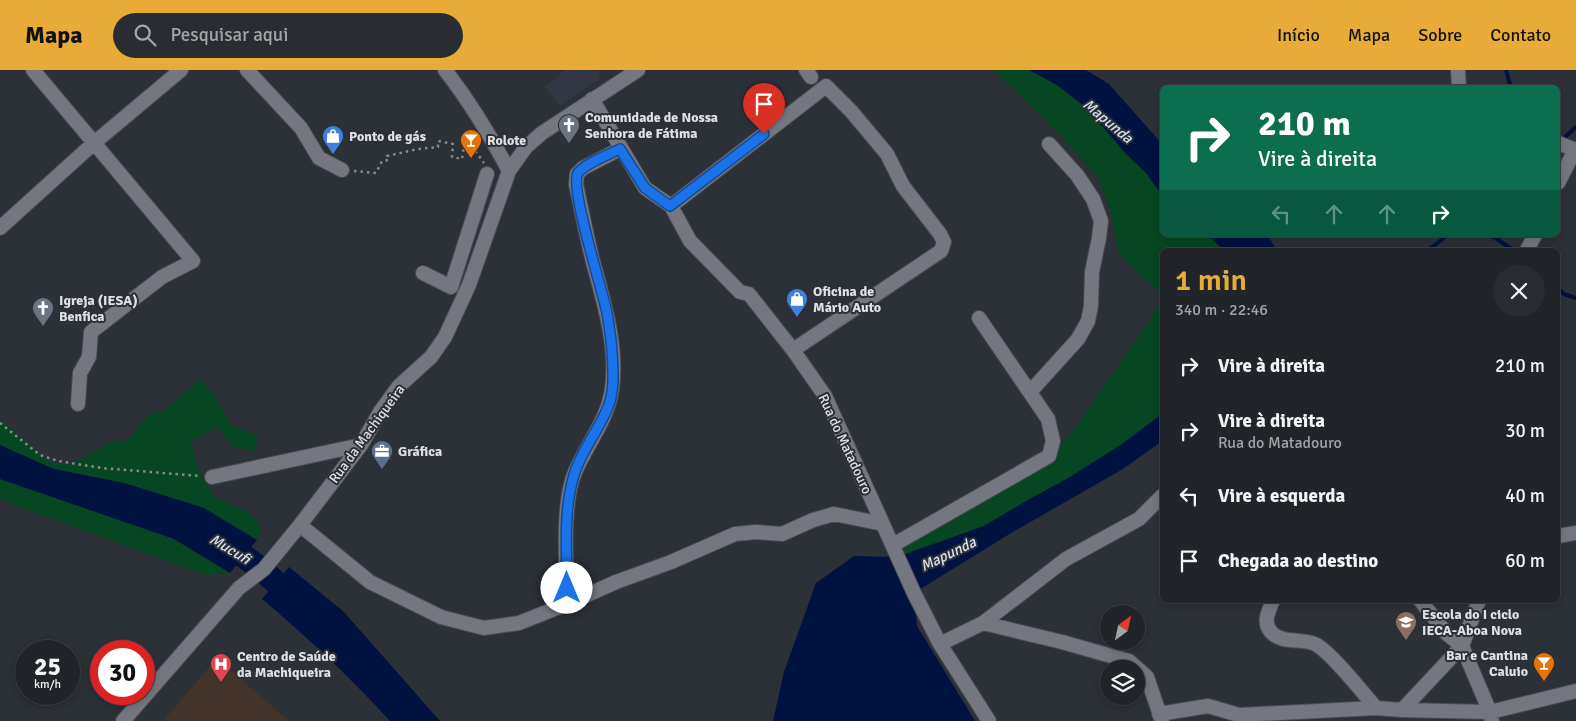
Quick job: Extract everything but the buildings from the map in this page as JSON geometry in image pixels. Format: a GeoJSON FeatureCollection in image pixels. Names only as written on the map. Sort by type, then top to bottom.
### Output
{"type":"FeatureCollection","features":[{"type":"Feature","properties":{"kind":"street"},"geometry":{"type":"LineString","coordinates":[[33,70],[193,261],[162,277],[91,332],[89,357],[80,373],[78,404]]}},
{"type":"Feature","properties":{"kind":"street"},"geometry":{"type":"LineString","coordinates":[[0,228],[94,143],[181,70]]}},
{"type":"Feature","properties":{"kind":"street"},"geometry":{"type":"LineString","coordinates":[[247,70],[301,128],[320,158],[342,170]]}},
{"type":"Feature","properties":{"kind":"street"},"geometry":{"type":"LineString","coordinates":[[445,70],[487,129],[508,171]]}},
{"type":"Feature","properties":{"kind":"street"},"geometry":{"type":"LineString","coordinates":[[1458,70],[1459,85]]}},
{"type":"Feature","properties":{"kind":"street","name":"Rua da Machiqueira"},"geometry":{"type":"LineString","coordinates":[[123,721],[239,588],[264,569],[361,445],[380,412],[399,386],[431,357],[445,337],[469,285],[508,171],[526,147],[542,133],[631,72]]}},
{"type":"Feature","properties":{"kind":"street"},"geometry":{"type":"LineString","coordinates":[[670,206],[826,86],[851,111],[887,154],[903,186],[944,242],[941,251],[793,350]]}},
{"type":"Feature","properties":{"kind":"street","name":"Rua do Matadouro"},"geometry":{"type":"LineString","coordinates":[[592,99],[620,149],[645,188],[670,206],[690,241],[740,292],[749,294],[793,350],[824,396],[914,593],[940,644],[989,721]]}},
{"type":"Feature","properties":{"kind":"street"},"geometry":{"type":"LineString","coordinates":[[1030,392],[1078,338],[1088,321],[1091,306],[1092,272],[1101,221],[1092,199],[1077,175],[1049,144]]}},
{"type":"Feature","properties":{"kind":"street"},"geometry":{"type":"LineString","coordinates":[[1560,144],[1576,150],[1560,179]]}},
{"type":"Feature","properties":{"kind":"street"},"geometry":{"type":"LineString","coordinates":[[567,604],[567,507],[574,474],[609,406],[612,388],[612,352],[607,313],[576,184],[577,174],[583,168],[620,149]]}},
{"type":"Feature","properties":{"kind":"street"},"geometry":{"type":"LineString","coordinates":[[423,273],[451,287],[487,174]]}},
{"type":"Feature","properties":{"kind":"street"},"geometry":{"type":"LineString","coordinates":[[895,551],[1050,456],[1053,441],[1048,419],[979,318]]}},
{"type":"Feature","properties":{"kind":"street"},"geometry":{"type":"LineString","coordinates":[[212,477],[361,445]]}},
{"type":"Feature","properties":{"kind":"street"},"geometry":{"type":"LineString","coordinates":[[940,644],[983,623],[1066,559],[1139,519],[1160,498]]}},
{"type":"Feature","properties":{"kind":"street"},"geometry":{"type":"LineString","coordinates":[[300,525],[370,582],[441,617],[484,628],[519,623],[616,582],[671,562],[735,534],[756,532],[782,534],[814,520],[834,514],[882,524]]}},
{"type":"Feature","properties":{"kind":"street"},"geometry":{"type":"LineString","coordinates":[[1560,536],[1576,533]]}},
{"type":"Feature","properties":{"kind":"street"},"geometry":{"type":"LineString","coordinates":[[1272,603],[1266,618],[1269,630],[1275,636],[1314,644],[1325,651],[1376,708]]}},
{"type":"Feature","properties":{"kind":"street"},"geometry":{"type":"LineString","coordinates":[[1422,603],[1446,633],[1462,646],[1491,716]]}},
{"type":"Feature","properties":{"kind":"street"},"geometry":{"type":"LineString","coordinates":[[1402,710],[1462,646],[1478,603]]}},
{"type":"Feature","properties":{"kind":"street"},"geometry":{"type":"LineString","coordinates":[[983,623],[1062,642],[1129,662],[1147,677],[1161,718],[1208,706],[1239,715],[1376,708],[1491,716],[1576,691]]}},
{"type":"Feature","properties":{"kind":"path"},"geometry":{"type":"LineString","coordinates":[[342,170],[376,173],[382,161],[388,160],[387,156],[418,149],[438,148],[438,141],[453,144],[452,157],[462,160],[464,147],[471,145],[483,160],[487,174]]}},
{"type":"Feature","properties":{"kind":"path"},"geometry":{"type":"LineString","coordinates":[[0,423],[40,456],[58,461],[102,468],[212,477]]}},
{"type":"Feature","properties":{"kind":"shaded area"},"geometry":{"type":"Polygon","coordinates":[[[565,70],[598,70],[600,78],[560,106],[545,87],[565,70]]]}},
{"type":"Feature","properties":{"kind":"shaded area","name":"Centro de Saúde da Machiqueira"},"geometry":{"type":"Polygon","coordinates":[[[217,658],[289,721],[163,721],[217,658]]]}},
{"type":"Feature","properties":{"kind":"green space"},"geometry":{"type":"Polygon","coordinates":[[[993,70],[1029,70],[1057,85],[1089,110],[1125,153],[1146,173],[1160,192],[1160,237],[1209,237],[1222,248],[1160,248],[1160,293],[1119,254],[1112,218],[1099,178],[1044,118],[993,70]]]}},
{"type":"Feature","properties":{"kind":"green space"},"geometry":{"type":"Polygon","coordinates":[[[1160,305],[1160,416],[1122,444],[1070,477],[984,526],[897,557],[893,545],[1049,456],[1071,434],[1160,305]]]}},
{"type":"Feature","properties":{"kind":"green space"},"geometry":{"type":"Polygon","coordinates":[[[200,379],[214,395],[232,425],[257,436],[256,451],[233,447],[218,427],[190,441],[198,468],[213,496],[252,514],[261,529],[257,540],[204,508],[124,483],[54,469],[0,445],[0,419],[49,462],[71,464],[117,439],[124,443],[150,414],[163,411],[200,379]]]}},
{"type":"Feature","properties":{"kind":"green space"},"geometry":{"type":"Polygon","coordinates":[[[0,479],[174,539],[230,573],[206,575],[17,506],[0,499],[0,479]]]}},
{"type":"Feature","properties":{"kind":"water","name":"Mapunda"},"geometry":{"type":"Polygon","coordinates":[[[1029,70],[1086,70],[1109,84],[1160,142],[1160,192],[1146,173],[1125,153],[1089,110],[1057,85],[1029,70]]]}},
{"type":"Feature","properties":{"kind":"water"},"geometry":{"type":"Polygon","coordinates":[[[1209,237],[1269,237],[1275,248],[1222,248],[1209,237]]]}},
{"type":"Feature","properties":{"kind":"water","name":"Mapunda"},"geometry":{"type":"Polygon","coordinates":[[[1160,416],[1160,442],[1123,469],[1011,533],[914,593],[917,626],[975,721],[773,721],[784,672],[816,583],[854,556],[897,557],[984,526],[1070,477],[1122,444],[1160,416]]]}},
{"type":"Feature","properties":{"kind":"water"},"geometry":{"type":"Polygon","coordinates":[[[0,445],[54,469],[124,483],[204,508],[257,540],[230,573],[174,539],[0,479],[0,445]]]}},
{"type":"Feature","properties":{"kind":"water"},"geometry":{"type":"Polygon","coordinates":[[[289,567],[343,611],[440,721],[390,721],[328,658],[262,599],[289,567]]]}},
{"type":"Feature","properties":{"kind":"waterway"},"geometry":{"type":"LineString","coordinates":[[1506,70],[1510,85]]}},
{"type":"Feature","properties":{"kind":"waterway"},"geometry":{"type":"LineString","coordinates":[[1561,141],[1576,127]]}},
{"type":"Feature","properties":{"kind":"waterway"},"geometry":{"type":"LineString","coordinates":[[1431,248],[1445,237]]}},
{"type":"Feature","properties":{"kind":"waterway"},"geometry":{"type":"LineString","coordinates":[[1494,237],[1510,248]]}},
{"type":"Feature","properties":{"kind":"waterway"},"geometry":{"type":"LineString","coordinates":[[1560,290],[1564,294],[1576,298]]}},
{"type":"Feature","properties":{"kind":"waterway","name":"Mucufi"},"geometry":{"type":"LineString","coordinates":[[217,540],[229,546],[271,577],[299,604]]}},
{"type":"Feature","properties":{"kind":"place","name":"Comunidade de Nossa Senhora de Fátima"},"geometry":{"type":"Point","coordinates":[569,144]}},
{"type":"Feature","properties":{"kind":"place","name":"Ponto de gás"},"geometry":{"type":"Point","coordinates":[333,155]}},
{"type":"Feature","properties":{"kind":"place","name":"Rolote"},"geometry":{"type":"Point","coordinates":[471,159]}},
{"type":"Feature","properties":{"kind":"place","name":"Oficina de Mário Auto"},"geometry":{"type":"Point","coordinates":[797,318]}},
{"type":"Feature","properties":{"kind":"place","name":"Igreja (IESA) Benfica"},"geometry":{"type":"Point","coordinates":[43,327]}},
{"type":"Feature","properties":{"kind":"place","name":"Gráfica"},"geometry":{"type":"Point","coordinates":[382,470]}},
{"type":"Feature","properties":{"kind":"place","name":"Escola do I ciclo IECA-Aboa Nova"},"geometry":{"type":"Point","coordinates":[1406,641]}},
{"type":"Feature","properties":{"kind":"place","name":"Bar e Cantina Caluio"},"geometry":{"type":"Point","coordinates":[1544,682]}},
{"type":"Feature","properties":{"kind":"place","name":"Centro de Saúde da Machiqueira"},"geometry":{"type":"Point","coordinates":[221,683]}},
{"type":"Feature","properties":{"kind":"route"},"geometry":{"type":"LineString","coordinates":[[567,588],[567,507],[574,474],[609,406],[612,388],[612,352],[607,313],[576,184],[577,174],[583,168],[620,149],[645,188],[670,206],[764,134]]}}]}
